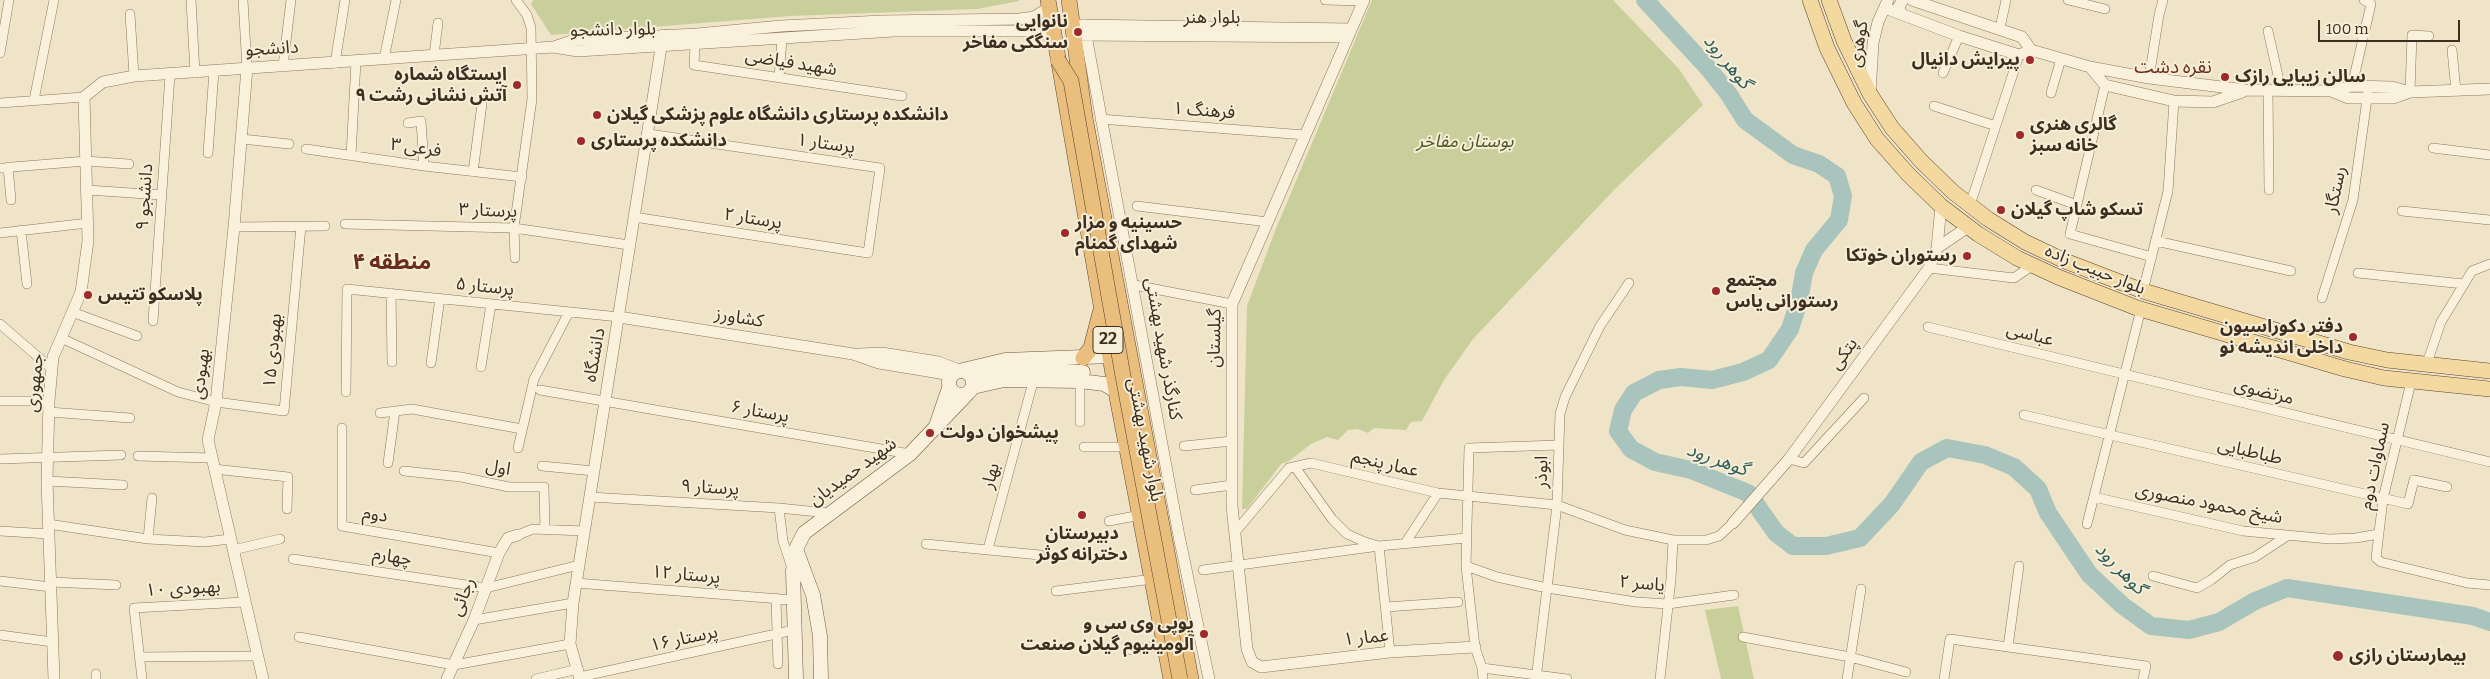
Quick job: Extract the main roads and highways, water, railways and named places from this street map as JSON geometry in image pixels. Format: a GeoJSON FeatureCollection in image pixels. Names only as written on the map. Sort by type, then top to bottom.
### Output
{"type":"FeatureCollection","features":[{"type":"Feature","properties":{"kind":"highway","name":"بلوار شهید بهشتی"},"geometry":{"type":"LineString","coordinates":[[1069,0],[1080,30],[1085,118],[1190,679]]}},
{"type":"Feature","properties":{"kind":"highway","name":"بلوار شهید بهشتی"},"geometry":{"type":"LineString","coordinates":[[1048,4],[1116,391],[1171,679]]}},
{"type":"Feature","properties":{"kind":"highway"},"geometry":{"type":"LineString","coordinates":[[1058,60],[1071,81],[1123,376],[1180,679]]}},
{"type":"Feature","properties":{"kind":"highway"},"geometry":{"type":"LineString","coordinates":[[1083,358],[1093,340],[1102,307]]}},
{"type":"Feature","properties":{"kind":"highway"},"geometry":{"type":"LineString","coordinates":[[1110,356],[1129,354]]}},
{"type":"Feature","properties":{"kind":"highway"},"geometry":{"type":"LineString","coordinates":[[1145,536],[1150,543],[1156,544],[1159,543],[1162,533]]}},
{"type":"Feature","properties":{"kind":"highway"},"geometry":{"type":"LineString","coordinates":[[1151,573],[1150,558],[1156,551],[1164,554],[1168,562]]}},
{"type":"Feature","properties":{"kind":"main road","name":"بلوار حبیب زاده"},"geometry":{"type":"LineString","coordinates":[[1810,0],[1827,48],[1854,103],[1877,139],[1908,174],[1941,206],[1968,226],[2033,266],[2100,295],[2141,309],[2238,336],[2345,370],[2411,382],[2490,389]]}},
{"type":"Feature","properties":{"kind":"main road","name":"بلوار حبیب زاده"},"geometry":{"type":"LineString","coordinates":[[1829,0],[1844,41],[1870,94],[1892,128],[1921,161],[1970,205],[1988,219],[2026,242],[2066,261],[2143,291],[2349,352],[2426,366],[2490,371]]}},
{"type":"Feature","properties":{"kind":"main road"},"geometry":{"type":"LineString","coordinates":[[2190,322],[2196,321],[2199,316],[2196,306]]}},
{"type":"Feature","properties":{"kind":"main road"},"geometry":{"type":"LineString","coordinates":[[2238,336],[2233,330],[2233,324],[2236,320],[2242,319]]}},
{"type":"Feature","properties":{"kind":"main road"},"geometry":{"type":"LineString","coordinates":[[962,381],[1005,360],[1110,356]]}},
{"type":"Feature","properties":{"kind":"main road"},"geometry":{"type":"LineString","coordinates":[[962,381],[1002,370],[1090,373],[1094,374],[1100,384]]}},
{"type":"Feature","properties":{"kind":"main road"},"geometry":{"type":"LineString","coordinates":[[962,381],[1080,381],[1100,384],[1116,391]]}},
{"type":"Feature","properties":{"kind":"main road","name":"شهید حمیدیان"},"geometry":{"type":"LineString","coordinates":[[796,549],[804,533],[828,513],[910,454],[935,428],[962,381]]}},
{"type":"Feature","properties":{"kind":"main road","name":"شهید حمیدیان"},"geometry":{"type":"LineString","coordinates":[[935,428],[962,381]]}},
{"type":"Feature","properties":{"kind":"main road"},"geometry":{"type":"LineString","coordinates":[[796,549],[793,571],[796,679]]}},
{"type":"Feature","properties":{"kind":"main road"},"geometry":{"type":"LineString","coordinates":[[796,549],[813,595],[820,636],[822,679]]}},
{"type":"Feature","properties":{"kind":"waterway","name":"گوهر رود"},"geometry":{"type":"LineString","coordinates":[[1645,0],[1708,68],[1728,93],[1745,120],[1793,155],[1819,164],[1837,176],[1843,196],[1839,220],[1814,250],[1804,273],[1799,301],[1790,329],[1769,360],[1743,372],[1712,380],[1681,377],[1659,380],[1634,393],[1623,410],[1618,431],[1631,449],[1655,462],[1691,470],[1748,493],[1776,533],[1793,546],[1826,546],[1860,538],[1892,504],[1921,462],[1947,448],[1985,455],[2014,467],[2038,489],[2048,513],[2089,574],[2122,605],[2151,626],[2189,630],[2219,622],[2255,601],[2287,588],[2473,616],[2490,622]]}},
{"type":"Feature","properties":{"kind":"place","name":"نانوایی سنگکی مفاخر"},"geometry":{"type":"Point","coordinates":[1078,32]}},
{"type":"Feature","properties":{"kind":"place","name":"پیرایش دانیال"},"geometry":{"type":"Point","coordinates":[2030,60]}},
{"type":"Feature","properties":{"kind":"place","name":"سالن زیبایی رازک"},"geometry":{"type":"Point","coordinates":[2225,77]}},
{"type":"Feature","properties":{"kind":"place","name":"ایستگاه شماره ۹ آتش نشانی رشت"},"geometry":{"type":"Point","coordinates":[517,85]}},
{"type":"Feature","properties":{"kind":"place","name":"دانشکده پرستاری دانشگاه علوم پزشکی گیلان"},"geometry":{"type":"Point","coordinates":[597,115]}},
{"type":"Feature","properties":{"kind":"place","name":"گالری هنری خانه سبز"},"geometry":{"type":"Point","coordinates":[2020,135]}},
{"type":"Feature","properties":{"kind":"place","name":"دانشکده پرستاری"},"geometry":{"type":"Point","coordinates":[581,141]}},
{"type":"Feature","properties":{"kind":"place","name":"تسکو شاپ گیلان"},"geometry":{"type":"Point","coordinates":[2001,210]}},
{"type":"Feature","properties":{"kind":"place","name":"حسینیه و مزار شهدای گمنام"},"geometry":{"type":"Point","coordinates":[1065,233]}},
{"type":"Feature","properties":{"kind":"place","name":"رستوران خوتکا"},"geometry":{"type":"Point","coordinates":[1967,256]}},
{"type":"Feature","properties":{"kind":"place","name":"مجتمع رستورانی یاس"},"geometry":{"type":"Point","coordinates":[1716,291]}},
{"type":"Feature","properties":{"kind":"place","name":"پلاسکو تتیس"},"geometry":{"type":"Point","coordinates":[88,295]}},
{"type":"Feature","properties":{"kind":"place","name":"دفتر دکوراسیون داخلی اندیشه نو"},"geometry":{"type":"Point","coordinates":[2353,337]}},
{"type":"Feature","properties":{"kind":"place","name":"پیشخوان دولت"},"geometry":{"type":"Point","coordinates":[930,433]}},
{"type":"Feature","properties":{"kind":"place","name":"دبیرستان دخترانه کوثر"},"geometry":{"type":"Point","coordinates":[1082,515]}},
{"type":"Feature","properties":{"kind":"place","name":"یوپی وی سی و آلومینیوم گیلان صنعت"},"geometry":{"type":"Point","coordinates":[1204,634]}},
{"type":"Feature","properties":{"kind":"place","name":"بیمارستان رازی"},"geometry":{"type":"Point","coordinates":[2338,656]}},
{"type":"Feature","properties":{"kind":"district","name":"نقره دشت"},"geometry":{"type":"Point","coordinates":[2173,68]}},
{"type":"Feature","properties":{"kind":"district","name":"منطقه ۴"},"geometry":{"type":"Point","coordinates":[392,263]}},
{"type":"Feature","properties":{"kind":"park label","name":"بوستان مفاخر"},"geometry":{"type":"Point","coordinates":[1465,142]}}]}
